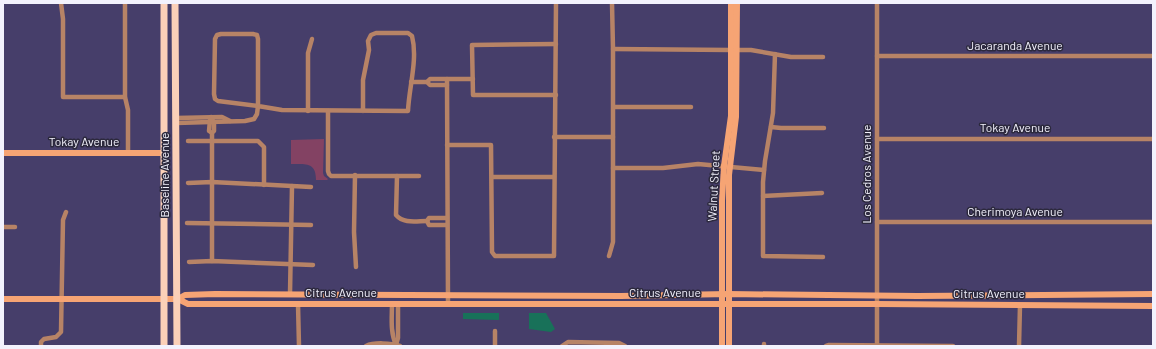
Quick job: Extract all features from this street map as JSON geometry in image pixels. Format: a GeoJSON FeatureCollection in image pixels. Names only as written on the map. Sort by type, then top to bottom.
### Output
{"type":"FeatureCollection","features":[{"type":"Feature","properties":{"kind":"main road","name":"Baseline Avenue"},"geometry":{"type":"LineString","coordinates":[[164,3],[164,346]]}},
{"type":"Feature","properties":{"kind":"main road","name":"Baseline Avenue"},"geometry":{"type":"LineString","coordinates":[[175,3],[178,299],[177,346]]}},
{"type":"Feature","properties":{"kind":"main road","name":"Walnut Street"},"geometry":{"type":"LineString","coordinates":[[731,3],[734,50]]}},
{"type":"Feature","properties":{"kind":"main road","name":"Walnut Street"},"geometry":{"type":"LineString","coordinates":[[729,346],[725,295],[726,166],[731,116],[737,3]]}},
{"type":"Feature","properties":{"kind":"main road","name":"Tokay Avenue"},"geometry":{"type":"LineString","coordinates":[[3,153],[164,153]]}},
{"type":"Feature","properties":{"kind":"main road","name":"Citrus Avenue"},"geometry":{"type":"LineString","coordinates":[[3,299],[178,299],[187,295],[290,294],[621,296],[1153,294]]}},
{"type":"Feature","properties":{"kind":"main road","name":"Citrus Avenue"},"geometry":{"type":"LineString","coordinates":[[178,299],[188,304],[877,304],[1153,306]]}},
{"type":"Feature","properties":{"kind":"main road","name":"Walnut Street"},"geometry":{"type":"LineString","coordinates":[[722,346],[726,304]]}},
{"type":"Feature","properties":{"kind":"street"},"geometry":{"type":"LineString","coordinates":[[62,3],[63,97],[126,97]]}},
{"type":"Feature","properties":{"kind":"street"},"geometry":{"type":"LineString","coordinates":[[126,3],[126,97],[128,110],[128,153]]}},
{"type":"Feature","properties":{"kind":"street"},"geometry":{"type":"LineString","coordinates":[[447,145],[492,145],[492,252],[495,256],[554,256],[556,3]]}},
{"type":"Feature","properties":{"kind":"street"},"geometry":{"type":"LineString","coordinates":[[609,256],[613,242],[614,49],[612,3]]}},
{"type":"Feature","properties":{"kind":"street","name":"Los Cedros Avenue"},"geometry":{"type":"LineString","coordinates":[[877,3],[877,346]]}},
{"type":"Feature","properties":{"kind":"street"},"geometry":{"type":"LineString","coordinates":[[176,120],[211,123],[245,121],[254,119],[257,114],[258,106],[257,35],[221,34],[217,35],[215,39],[214,94],[215,99],[218,101],[258,106],[282,110],[308,111],[328,111],[363,111],[408,111],[413,63],[413,41],[412,36],[408,33],[376,33],[371,35],[368,41],[363,80],[363,111]]}},
{"type":"Feature","properties":{"kind":"street"},"geometry":{"type":"LineString","coordinates":[[308,111],[308,53],[312,39]]}},
{"type":"Feature","properties":{"kind":"street"},"geometry":{"type":"LineString","coordinates":[[556,44],[472,45],[473,95],[556,95]]}},
{"type":"Feature","properties":{"kind":"street"},"geometry":{"type":"LineString","coordinates":[[614,49],[751,50],[791,57],[823,57]]}},
{"type":"Feature","properties":{"kind":"street"},"geometry":{"type":"LineString","coordinates":[[775,54],[773,72],[773,113],[764,170],[763,256],[823,257]]}},
{"type":"Feature","properties":{"kind":"street","name":"Jacaranda Avenue"},"geometry":{"type":"LineString","coordinates":[[877,56],[1153,56]]}},
{"type":"Feature","properties":{"kind":"street"},"geometry":{"type":"LineString","coordinates":[[447,78],[448,304]]}},
{"type":"Feature","properties":{"kind":"street"},"geometry":{"type":"LineString","coordinates":[[427,82],[430,79],[473,79]]}},
{"type":"Feature","properties":{"kind":"street"},"geometry":{"type":"LineString","coordinates":[[411,82],[427,82],[430,85],[447,85]]}},
{"type":"Feature","properties":{"kind":"street"},"geometry":{"type":"LineString","coordinates":[[614,107],[691,107]]}},
{"type":"Feature","properties":{"kind":"street"},"geometry":{"type":"LineString","coordinates":[[328,111],[328,171],[331,176],[420,176]]}},
{"type":"Feature","properties":{"kind":"street"},"geometry":{"type":"LineString","coordinates":[[211,117],[209,131],[212,133],[212,261]]}},
{"type":"Feature","properties":{"kind":"street"},"geometry":{"type":"LineString","coordinates":[[176,120],[222,117],[230,121]]}},
{"type":"Feature","properties":{"kind":"street"},"geometry":{"type":"LineString","coordinates":[[771,127],[824,128]]}},
{"type":"Feature","properties":{"kind":"street"},"geometry":{"type":"LineString","coordinates":[[554,137],[613,137]]}},
{"type":"Feature","properties":{"kind":"street","name":"Tokay Avenue"},"geometry":{"type":"LineString","coordinates":[[877,139],[1153,139]]}},
{"type":"Feature","properties":{"kind":"street"},"geometry":{"type":"LineString","coordinates":[[188,141],[258,141],[264,148],[264,185]]}},
{"type":"Feature","properties":{"kind":"street"},"geometry":{"type":"LineString","coordinates":[[613,168],[663,168],[698,164],[764,170]]}},
{"type":"Feature","properties":{"kind":"street"},"geometry":{"type":"LineString","coordinates":[[355,176],[354,232],[356,267]]}},
{"type":"Feature","properties":{"kind":"street"},"geometry":{"type":"LineString","coordinates":[[397,176],[396,215],[401,220],[447,225]]}},
{"type":"Feature","properties":{"kind":"street"},"geometry":{"type":"LineString","coordinates":[[492,177],[554,177]]}},
{"type":"Feature","properties":{"kind":"street"},"geometry":{"type":"LineString","coordinates":[[188,183],[212,182],[311,187]]}},
{"type":"Feature","properties":{"kind":"street"},"geometry":{"type":"LineString","coordinates":[[290,294],[292,186]]}},
{"type":"Feature","properties":{"kind":"street"},"geometry":{"type":"LineString","coordinates":[[763,196],[822,193]]}},
{"type":"Feature","properties":{"kind":"street"},"geometry":{"type":"LineString","coordinates":[[41,346],[41,342],[44,339],[56,338],[62,332],[63,220],[66,212]]}},
{"type":"Feature","properties":{"kind":"street"},"geometry":{"type":"LineString","coordinates":[[425,222],[429,218],[447,218]]}},
{"type":"Feature","properties":{"kind":"street","name":"Cherimoya Avenue"},"geometry":{"type":"LineString","coordinates":[[877,222],[1153,222]]}},
{"type":"Feature","properties":{"kind":"street"},"geometry":{"type":"LineString","coordinates":[[187,223],[311,225]]}},
{"type":"Feature","properties":{"kind":"street"},"geometry":{"type":"LineString","coordinates":[[3,227],[15,227]]}},
{"type":"Feature","properties":{"kind":"street"},"geometry":{"type":"LineString","coordinates":[[189,262],[212,261],[313,265]]}},
{"type":"Feature","properties":{"kind":"street"},"geometry":{"type":"LineString","coordinates":[[298,304],[299,346]]}},
{"type":"Feature","properties":{"kind":"street"},"geometry":{"type":"LineString","coordinates":[[395,304],[392,333],[393,338],[398,345]]}},
{"type":"Feature","properties":{"kind":"street"},"geometry":{"type":"LineString","coordinates":[[1020,305],[1020,346]]}},
{"type":"Feature","properties":{"kind":"street"},"geometry":{"type":"LineString","coordinates":[[495,331],[495,346]]}},
{"type":"Feature","properties":{"kind":"street"},"geometry":{"type":"LineString","coordinates":[[563,345],[568,342],[619,342],[625,346]]}},
{"type":"Feature","properties":{"kind":"street"},"geometry":{"type":"LineString","coordinates":[[366,346],[371,344],[398,345]]}},
{"type":"Feature","properties":{"kind":"street"},"geometry":{"type":"LineString","coordinates":[[826,346],[953,346]]}},
{"type":"Feature","properties":{"kind":"shaded area"},"geometry":{"type":"Polygon","coordinates":[[[324,139],[323,173],[328,179],[316,180],[316,174],[309,165],[291,164],[291,140],[324,139]]]}},
{"type":"Feature","properties":{"kind":"shaded area"},"geometry":{"type":"Polygon","coordinates":[[[463,313],[499,313],[499,320],[463,319],[463,313]]]}},
{"type":"Feature","properties":{"kind":"shaded area"},"geometry":{"type":"Polygon","coordinates":[[[529,313],[546,313],[555,329],[551,332],[529,329],[529,313]]]}}]}
